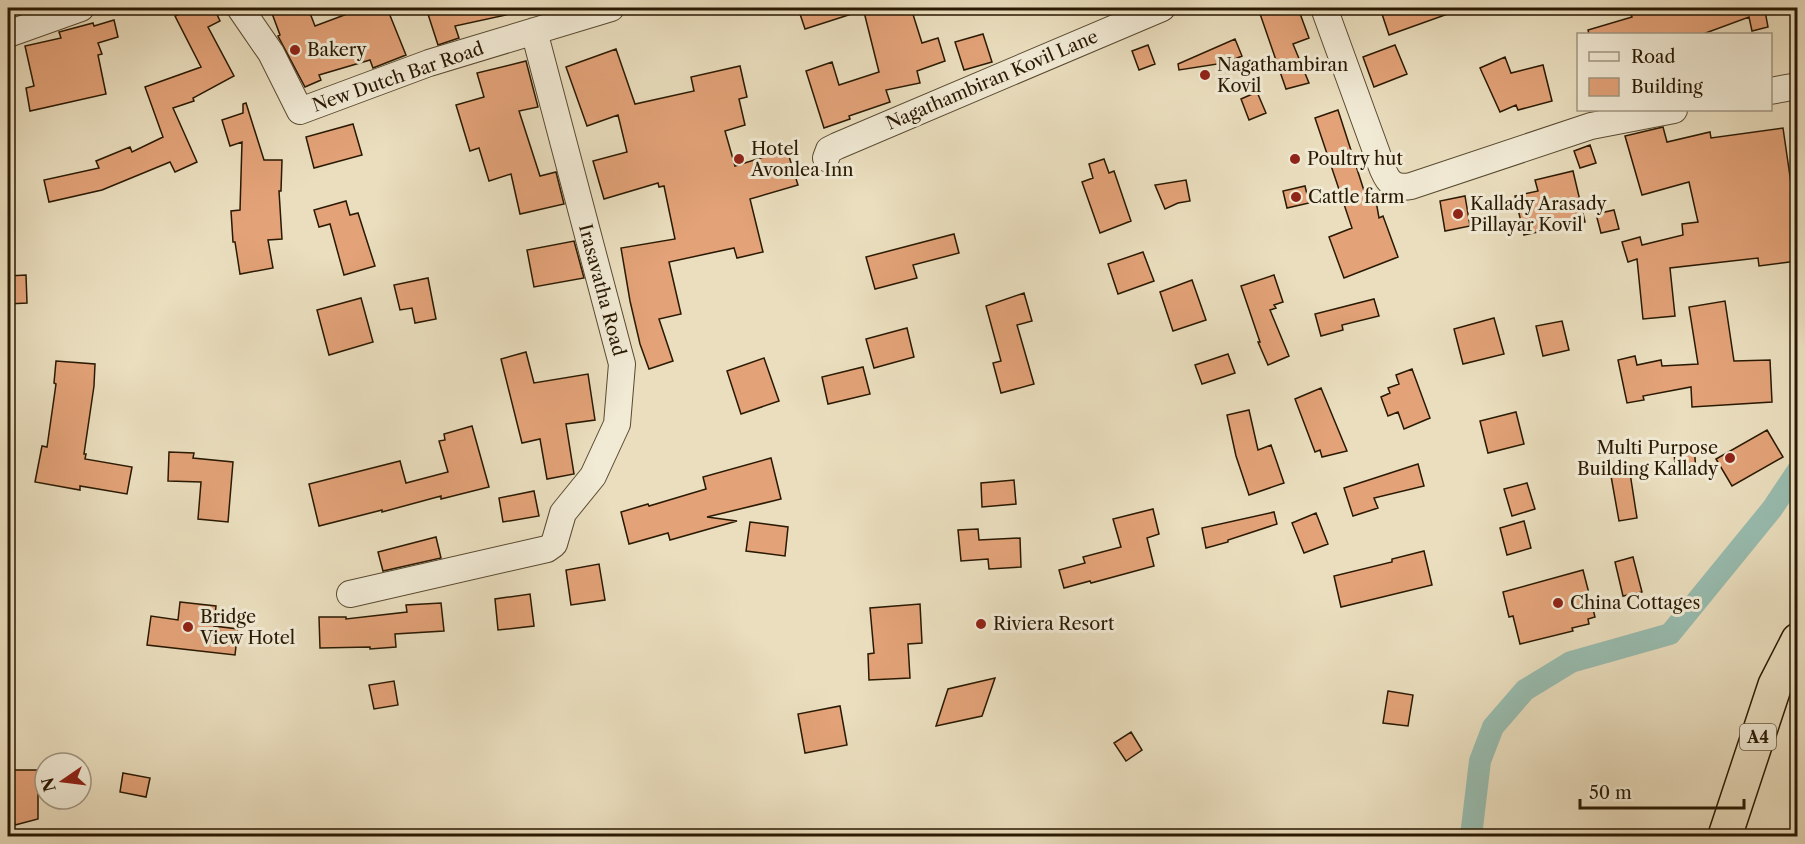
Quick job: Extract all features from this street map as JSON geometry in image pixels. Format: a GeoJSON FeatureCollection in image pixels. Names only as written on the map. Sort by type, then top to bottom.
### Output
{"type":"FeatureCollection","features":[{"type":"Feature","properties":{"kind":"highway","name":"A4"},"geometry":{"type":"LineString","coordinates":[[1725,837],[1775,685],[1797,640]]}},
{"type":"Feature","properties":{"kind":"highway","name":"A4"},"geometry":{"type":"LineString","coordinates":[[1740,837],[1766,754],[1797,679]]}},
{"type":"Feature","properties":{"kind":"street"},"geometry":{"type":"LineString","coordinates":[[17,23],[81,8]]}},
{"type":"Feature","properties":{"kind":"street","name":"New Dutch Bar Road"},"geometry":{"type":"LineString","coordinates":[[240,8],[271,53],[300,111],[429,63],[611,8]]}},
{"type":"Feature","properties":{"kind":"street","name":"Nagathambiran Kovil Lane"},"geometry":{"type":"LineString","coordinates":[[826,158],[829,150],[837,146],[1162,8]]}},
{"type":"Feature","properties":{"kind":"street"},"geometry":{"type":"LineString","coordinates":[[1324,8],[1385,175],[1394,186],[1411,186],[1591,126],[1669,111]]}},
{"type":"Feature","properties":{"kind":"street","name":"Irasavatha Road"},"geometry":{"type":"LineString","coordinates":[[350,594],[547,549],[554,544],[562,513],[593,476],[617,424],[622,364],[534,31]]}},
{"type":"Feature","properties":{"kind":"street"},"geometry":{"type":"LineString","coordinates":[[1772,91],[1797,85]]}},
{"type":"Feature","properties":{"kind":"building"},"geometry":{"type":"Polygon","coordinates":[[[192,8],[214,8],[220,21],[208,27],[234,76],[193,98],[194,101],[173,108],[197,162],[175,172],[170,162],[102,190],[49,202],[44,180],[99,168],[96,161],[130,147],[132,152],[163,137],[145,87],[201,67],[175,16],[192,8]]]}},
{"type":"Feature","properties":{"kind":"building"},"geometry":{"type":"Polygon","coordinates":[[[270,8],[308,8],[315,26],[363,8],[387,8],[406,55],[373,68],[370,60],[319,75],[321,80],[305,87],[278,36],[280,35],[270,8]]]}},
{"type":"Feature","properties":{"kind":"building"},"geometry":{"type":"Polygon","coordinates":[[[426,8],[505,8],[506,15],[455,26],[459,38],[438,45],[426,8]]]}},
{"type":"Feature","properties":{"kind":"building"},"geometry":{"type":"Polygon","coordinates":[[[798,8],[860,8],[861,11],[805,29],[798,8]]]}},
{"type":"Feature","properties":{"kind":"building"},"geometry":{"type":"Polygon","coordinates":[[[863,8],[911,8],[922,43],[938,38],[945,61],[917,71],[920,83],[886,90],[890,102],[849,116],[850,119],[824,128],[806,71],[832,62],[839,85],[879,72],[863,8]]]}},
{"type":"Feature","properties":{"kind":"building"},"geometry":{"type":"Polygon","coordinates":[[[1258,8],[1298,8],[1309,38],[1293,44],[1309,83],[1286,89],[1258,8]]]}},
{"type":"Feature","properties":{"kind":"building"},"geometry":{"type":"Polygon","coordinates":[[[1380,8],[1459,8],[1459,10],[1389,35],[1380,8]]]}},
{"type":"Feature","properties":{"kind":"building"},"geometry":{"type":"Polygon","coordinates":[[[1629,8],[1770,9],[1765,11],[1768,27],[1752,31],[1749,17],[1706,33],[1589,33],[1588,30],[1632,17],[1629,8]]]}},
{"type":"Feature","properties":{"kind":"building"},"geometry":{"type":"Polygon","coordinates":[[[114,20],[118,37],[98,43],[102,54],[98,55],[106,94],[30,111],[26,88],[34,86],[25,46],[61,38],[59,32],[114,20]]]}},
{"type":"Feature","properties":{"kind":"building"},"geometry":{"type":"Polygon","coordinates":[[[983,34],[992,62],[964,70],[955,42],[983,34]]]}},
{"type":"Feature","properties":{"kind":"building"},"geometry":{"type":"Polygon","coordinates":[[[1235,39],[1242,56],[1218,66],[1217,64],[1179,70],[1178,64],[1235,39]]]}},
{"type":"Feature","properties":{"kind":"building"},"geometry":{"type":"Polygon","coordinates":[[[1148,45],[1155,64],[1139,70],[1132,51],[1148,45]]]}},
{"type":"Feature","properties":{"kind":"building"},"geometry":{"type":"Polygon","coordinates":[[[1395,45],[1407,74],[1374,87],[1363,57],[1395,45]]]}},
{"type":"Feature","properties":{"kind":"building"},"geometry":{"type":"Polygon","coordinates":[[[616,49],[635,104],[694,91],[691,77],[740,66],[747,97],[739,99],[745,125],[725,131],[735,166],[787,150],[798,185],[750,199],[763,252],[737,258],[734,248],[669,262],[681,314],[659,319],[673,361],[649,369],[640,344],[630,301],[621,248],[675,239],[664,186],[659,187],[658,183],[604,199],[593,161],[627,152],[618,115],[587,126],[566,67],[616,49]]]}},
{"type":"Feature","properties":{"kind":"building"},"geometry":{"type":"Polygon","coordinates":[[[1505,57],[1511,73],[1543,65],[1552,101],[1518,110],[1516,105],[1500,112],[1480,68],[1505,57]]]}},
{"type":"Feature","properties":{"kind":"building"},"geometry":{"type":"Polygon","coordinates":[[[526,61],[538,107],[519,111],[540,176],[556,172],[564,204],[520,214],[511,174],[489,181],[479,148],[470,151],[456,105],[484,97],[477,73],[526,61]]]}},
{"type":"Feature","properties":{"kind":"building"},"geometry":{"type":"Polygon","coordinates":[[[1257,92],[1266,113],[1249,120],[1241,99],[1257,92]]]}},
{"type":"Feature","properties":{"kind":"building"},"geometry":{"type":"Polygon","coordinates":[[[246,103],[264,160],[282,160],[281,191],[279,191],[282,239],[268,240],[273,268],[240,274],[235,242],[233,242],[231,211],[240,210],[242,142],[230,146],[222,120],[243,113],[243,104],[246,103]]]}},
{"type":"Feature","properties":{"kind":"building"},"geometry":{"type":"Polygon","coordinates":[[[1338,110],[1368,203],[1376,201],[1379,218],[1383,216],[1398,257],[1344,278],[1329,237],[1352,228],[1315,118],[1338,110]]]}},
{"type":"Feature","properties":{"kind":"building"},"geometry":{"type":"Polygon","coordinates":[[[353,124],[362,155],[314,168],[306,137],[353,124]]]}},
{"type":"Feature","properties":{"kind":"building"},"geometry":{"type":"Polygon","coordinates":[[[1663,127],[1667,142],[1710,132],[1711,138],[1783,128],[1793,197],[1797,196],[1797,261],[1759,266],[1758,258],[1670,268],[1675,316],[1643,319],[1637,259],[1628,262],[1622,242],[1640,237],[1642,245],[1683,235],[1682,224],[1698,222],[1689,182],[1642,195],[1625,136],[1663,127]]]}},
{"type":"Feature","properties":{"kind":"building"},"geometry":{"type":"Polygon","coordinates":[[[1590,145],[1596,163],[1580,168],[1574,151],[1590,145]]]}},
{"type":"Feature","properties":{"kind":"building"},"geometry":{"type":"Polygon","coordinates":[[[1104,159],[1109,173],[1114,171],[1131,221],[1100,233],[1082,182],[1093,178],[1089,164],[1104,159]]]}},
{"type":"Feature","properties":{"kind":"building"},"geometry":{"type":"Polygon","coordinates":[[[1573,171],[1585,222],[1524,235],[1515,196],[1538,191],[1535,180],[1573,171]]]}},
{"type":"Feature","properties":{"kind":"building"},"geometry":{"type":"Polygon","coordinates":[[[1186,180],[1190,201],[1165,209],[1155,185],[1186,180]]]}},
{"type":"Feature","properties":{"kind":"building","name":"Cattle farm"},"geometry":{"type":"Polygon","coordinates":[[[1305,186],[1309,203],[1287,208],[1283,191],[1305,186]]]}},
{"type":"Feature","properties":{"kind":"building"},"geometry":{"type":"Polygon","coordinates":[[[1465,196],[1470,226],[1445,231],[1440,201],[1465,196]]]}},
{"type":"Feature","properties":{"kind":"building"},"geometry":{"type":"Polygon","coordinates":[[[346,201],[350,215],[358,213],[375,266],[344,275],[330,224],[319,227],[314,210],[346,201]]]}},
{"type":"Feature","properties":{"kind":"building"},"geometry":{"type":"Polygon","coordinates":[[[1614,210],[1619,229],[1601,233],[1596,214],[1614,210]]]}},
{"type":"Feature","properties":{"kind":"building"},"geometry":{"type":"Polygon","coordinates":[[[954,234],[959,253],[913,265],[917,278],[875,289],[866,257],[954,234]]]}},
{"type":"Feature","properties":{"kind":"building"},"geometry":{"type":"Polygon","coordinates":[[[574,241],[584,278],[534,287],[527,250],[574,241]]]}},
{"type":"Feature","properties":{"kind":"building"},"geometry":{"type":"Polygon","coordinates":[[[1143,252],[1154,281],[1118,294],[1108,264],[1143,252]]]}},
{"type":"Feature","properties":{"kind":"building"},"geometry":{"type":"Polygon","coordinates":[[[26,275],[27,303],[8,304],[8,276],[26,275]]]}},
{"type":"Feature","properties":{"kind":"building"},"geometry":{"type":"Polygon","coordinates":[[[1274,275],[1283,302],[1274,305],[1276,308],[1270,310],[1289,356],[1268,365],[1258,342],[1260,342],[1241,286],[1274,275]]]}},
{"type":"Feature","properties":{"kind":"building"},"geometry":{"type":"Polygon","coordinates":[[[428,278],[436,319],[415,323],[412,308],[400,310],[394,285],[428,278]]]}},
{"type":"Feature","properties":{"kind":"building"},"geometry":{"type":"Polygon","coordinates":[[[1192,280],[1206,320],[1173,331],[1160,292],[1192,280]]]}},
{"type":"Feature","properties":{"kind":"building"},"geometry":{"type":"Polygon","coordinates":[[[1024,293],[1032,321],[1017,325],[1034,384],[1001,393],[993,363],[1001,361],[986,306],[1024,293]]]}},
{"type":"Feature","properties":{"kind":"building"},"geometry":{"type":"Polygon","coordinates":[[[361,298],[373,342],[329,355],[317,310],[361,298]]]}},
{"type":"Feature","properties":{"kind":"building"},"geometry":{"type":"Polygon","coordinates":[[[1374,299],[1379,316],[1342,325],[1343,330],[1321,336],[1315,314],[1374,299]]]}},
{"type":"Feature","properties":{"kind":"building"},"geometry":{"type":"Polygon","coordinates":[[[1725,301],[1734,361],[1770,360],[1772,402],[1692,407],[1691,387],[1643,396],[1644,400],[1627,403],[1618,360],[1635,356],[1637,365],[1661,360],[1662,366],[1698,364],[1689,307],[1725,301]]]}},
{"type":"Feature","properties":{"kind":"building"},"geometry":{"type":"Polygon","coordinates":[[[1494,318],[1504,354],[1463,364],[1454,329],[1494,318]]]}},
{"type":"Feature","properties":{"kind":"building"},"geometry":{"type":"Polygon","coordinates":[[[1562,321],[1569,350],[1543,356],[1536,326],[1562,321]]]}},
{"type":"Feature","properties":{"kind":"building"},"geometry":{"type":"Polygon","coordinates":[[[907,328],[914,357],[874,368],[866,339],[907,328]]]}},
{"type":"Feature","properties":{"kind":"building"},"geometry":{"type":"Polygon","coordinates":[[[526,352],[534,383],[588,374],[595,420],[566,424],[574,474],[547,479],[540,439],[522,443],[501,359],[526,352]]]}},
{"type":"Feature","properties":{"kind":"building"},"geometry":{"type":"Polygon","coordinates":[[[1228,354],[1235,373],[1202,384],[1195,365],[1228,354]]]}},
{"type":"Feature","properties":{"kind":"building"},"geometry":{"type":"Polygon","coordinates":[[[764,358],[779,401],[741,414],[727,371],[764,358]]]}},
{"type":"Feature","properties":{"kind":"building"},"geometry":{"type":"Polygon","coordinates":[[[56,361],[95,364],[85,459],[132,467],[127,494],[80,486],[80,490],[35,482],[42,446],[47,447],[56,384],[54,383],[56,361]]]}},
{"type":"Feature","properties":{"kind":"building"},"geometry":{"type":"Polygon","coordinates":[[[863,367],[870,394],[828,404],[822,377],[863,367]]]}},
{"type":"Feature","properties":{"kind":"building"},"geometry":{"type":"Polygon","coordinates":[[[1412,369],[1430,418],[1404,429],[1398,412],[1388,416],[1381,397],[1390,393],[1388,388],[1399,384],[1396,375],[1412,369]]]}},
{"type":"Feature","properties":{"kind":"building"},"geometry":{"type":"Polygon","coordinates":[[[1321,388],[1347,451],[1322,457],[1320,450],[1315,452],[1295,399],[1321,388]]]}},
{"type":"Feature","properties":{"kind":"building"},"geometry":{"type":"Polygon","coordinates":[[[1249,410],[1258,450],[1271,445],[1284,483],[1249,495],[1236,456],[1227,415],[1249,410]]]}},
{"type":"Feature","properties":{"kind":"building"},"geometry":{"type":"Polygon","coordinates":[[[1516,412],[1524,444],[1488,453],[1480,421],[1516,412]]]}},
{"type":"Feature","properties":{"kind":"building"},"geometry":{"type":"Polygon","coordinates":[[[472,426],[489,487],[441,499],[441,496],[319,526],[309,484],[400,461],[406,483],[448,472],[439,441],[445,440],[444,434],[472,426]]]}},
{"type":"Feature","properties":{"kind":"building"},"geometry":{"type":"Polygon","coordinates":[[[1767,430],[1783,457],[1732,486],[1716,459],[1767,430]]]}},
{"type":"Feature","properties":{"kind":"building"},"geometry":{"type":"Polygon","coordinates":[[[1694,444],[1696,472],[1676,473],[1673,445],[1694,444]]]}},
{"type":"Feature","properties":{"kind":"building"},"geometry":{"type":"Polygon","coordinates":[[[169,452],[194,453],[193,458],[233,462],[228,522],[198,519],[201,482],[168,481],[169,452]]]}},
{"type":"Feature","properties":{"kind":"building"},"geometry":{"type":"Polygon","coordinates":[[[771,458],[781,499],[707,517],[737,521],[670,540],[668,533],[629,544],[621,512],[706,489],[703,477],[771,458]]]}},
{"type":"Feature","properties":{"kind":"building"},"geometry":{"type":"Polygon","coordinates":[[[1418,464],[1424,486],[1374,498],[1378,508],[1353,516],[1344,488],[1418,464]]]}},
{"type":"Feature","properties":{"kind":"building"},"geometry":{"type":"Polygon","coordinates":[[[1630,473],[1637,518],[1619,521],[1611,476],[1630,473]]]}},
{"type":"Feature","properties":{"kind":"building"},"geometry":{"type":"Polygon","coordinates":[[[1014,480],[1016,504],[982,507],[981,483],[1014,480]]]}},
{"type":"Feature","properties":{"kind":"building"},"geometry":{"type":"Polygon","coordinates":[[[1527,483],[1535,509],[1512,516],[1504,489],[1527,483]]]}},
{"type":"Feature","properties":{"kind":"building"},"geometry":{"type":"Polygon","coordinates":[[[534,491],[539,516],[503,522],[499,498],[534,491]]]}},
{"type":"Feature","properties":{"kind":"building"},"geometry":{"type":"Polygon","coordinates":[[[1153,509],[1159,534],[1147,538],[1154,566],[1064,588],[1059,570],[1085,563],[1083,557],[1121,547],[1113,519],[1153,509]]]}},
{"type":"Feature","properties":{"kind":"building"},"geometry":{"type":"Polygon","coordinates":[[[1274,512],[1277,524],[1206,548],[1202,528],[1274,512]]]}},
{"type":"Feature","properties":{"kind":"building"},"geometry":{"type":"Polygon","coordinates":[[[1316,513],[1328,544],[1304,553],[1292,523],[1316,513]]]}},
{"type":"Feature","properties":{"kind":"building"},"geometry":{"type":"Polygon","coordinates":[[[1524,521],[1531,548],[1507,555],[1500,528],[1524,521]]]}},
{"type":"Feature","properties":{"kind":"building"},"geometry":{"type":"Polygon","coordinates":[[[750,522],[788,527],[785,556],[746,551],[750,522]]]}},
{"type":"Feature","properties":{"kind":"building"},"geometry":{"type":"Polygon","coordinates":[[[978,529],[979,540],[1020,538],[1021,567],[989,569],[988,559],[961,561],[958,530],[978,529]]]}},
{"type":"Feature","properties":{"kind":"building"},"geometry":{"type":"Polygon","coordinates":[[[436,537],[441,558],[383,571],[378,552],[436,537]]]}},
{"type":"Feature","properties":{"kind":"building"},"geometry":{"type":"Polygon","coordinates":[[[1424,551],[1432,585],[1341,607],[1334,576],[1392,562],[1392,559],[1424,551]]]}},
{"type":"Feature","properties":{"kind":"building"},"geometry":{"type":"Polygon","coordinates":[[[1633,557],[1642,592],[1623,596],[1615,562],[1633,557]]]}},
{"type":"Feature","properties":{"kind":"building"},"geometry":{"type":"Polygon","coordinates":[[[599,564],[605,600],[571,605],[566,570],[599,564]]]}},
{"type":"Feature","properties":{"kind":"building"},"geometry":{"type":"Polygon","coordinates":[[[1583,570],[1595,617],[1588,619],[1589,624],[1572,628],[1573,631],[1520,644],[1513,616],[1509,617],[1503,592],[1583,570]]]}},
{"type":"Feature","properties":{"kind":"building"},"geometry":{"type":"Polygon","coordinates":[[[530,594],[534,626],[498,630],[495,599],[530,594]]]}},
{"type":"Feature","properties":{"kind":"building","name":"Bridge View Hotel"},"geometry":{"type":"Polygon","coordinates":[[[180,602],[216,606],[214,626],[238,629],[235,655],[147,645],[151,616],[178,620],[180,602]]]}},
{"type":"Feature","properties":{"kind":"building"},"geometry":{"type":"Polygon","coordinates":[[[441,603],[444,631],[395,634],[396,647],[320,648],[319,617],[346,617],[346,619],[407,612],[406,605],[441,603]]]}},
{"type":"Feature","properties":{"kind":"building"},"geometry":{"type":"Polygon","coordinates":[[[920,604],[922,643],[908,644],[910,678],[869,680],[868,654],[874,653],[870,608],[920,604]]]}},
{"type":"Feature","properties":{"kind":"building"},"geometry":{"type":"Polygon","coordinates":[[[995,678],[982,716],[936,726],[948,689],[995,678]]]}},
{"type":"Feature","properties":{"kind":"building"},"geometry":{"type":"Polygon","coordinates":[[[394,681],[398,705],[374,709],[369,685],[394,681]]]}},
{"type":"Feature","properties":{"kind":"building"},"geometry":{"type":"Polygon","coordinates":[[[1388,691],[1413,695],[1408,726],[1383,723],[1388,691]]]}},
{"type":"Feature","properties":{"kind":"building"},"geometry":{"type":"Polygon","coordinates":[[[840,706],[847,745],[805,753],[798,714],[840,706]]]}},
{"type":"Feature","properties":{"kind":"building"},"geometry":{"type":"Polygon","coordinates":[[[1131,732],[1142,750],[1126,761],[1114,743],[1131,732]]]}},
{"type":"Feature","properties":{"kind":"building"},"geometry":{"type":"Polygon","coordinates":[[[8,770],[33,770],[33,811],[38,811],[38,819],[15,825],[8,795],[8,770]]]}},
{"type":"Feature","properties":{"kind":"building"},"geometry":{"type":"Polygon","coordinates":[[[123,773],[150,778],[146,797],[120,792],[123,773]]]}},
{"type":"Feature","properties":{"kind":"waterway"},"geometry":{"type":"LineString","coordinates":[[1471,836],[1480,761],[1493,727],[1525,690],[1571,662],[1670,634],[1772,509],[1798,470]]}},
{"type":"Feature","properties":{"kind":"place","name":"Bakery"},"geometry":{"type":"Point","coordinates":[295,50]}},
{"type":"Feature","properties":{"kind":"place","name":"Nagathambiran Kovil"},"geometry":{"type":"Point","coordinates":[1205,75]}},
{"type":"Feature","properties":{"kind":"place","name":"Hotel Avonlea Inn"},"geometry":{"type":"Point","coordinates":[739,159]}},
{"type":"Feature","properties":{"kind":"place","name":"Poultry hut"},"geometry":{"type":"Point","coordinates":[1295,159]}},
{"type":"Feature","properties":{"kind":"place","name":"Cattle farm"},"geometry":{"type":"Point","coordinates":[1296,197]}},
{"type":"Feature","properties":{"kind":"place","name":"Kallady Arasady Pillayar Kovil"},"geometry":{"type":"Point","coordinates":[1458,214]}},
{"type":"Feature","properties":{"kind":"place","name":"Multi Purpose Building Kallady"},"geometry":{"type":"Point","coordinates":[1730,458]}},
{"type":"Feature","properties":{"kind":"place","name":"China Cottages"},"geometry":{"type":"Point","coordinates":[1558,603]}},
{"type":"Feature","properties":{"kind":"place","name":"Riviera Resort"},"geometry":{"type":"Point","coordinates":[981,624]}},
{"type":"Feature","properties":{"kind":"place","name":"Bridge View Hotel"},"geometry":{"type":"Point","coordinates":[188,627]}}]}
